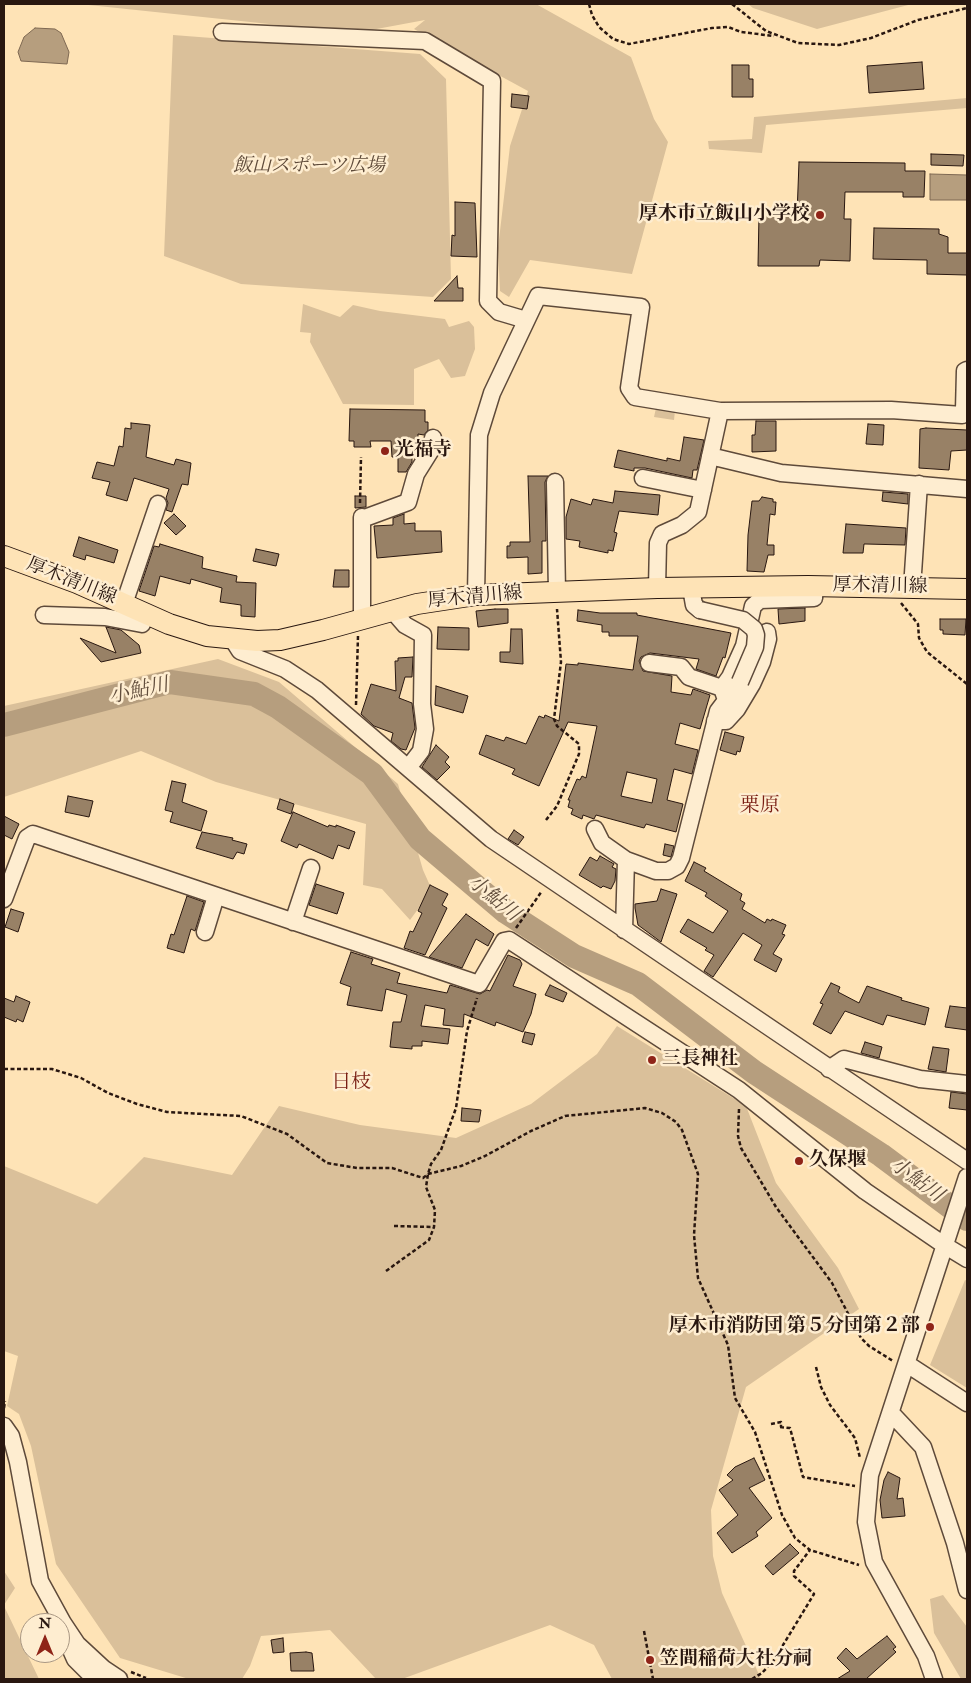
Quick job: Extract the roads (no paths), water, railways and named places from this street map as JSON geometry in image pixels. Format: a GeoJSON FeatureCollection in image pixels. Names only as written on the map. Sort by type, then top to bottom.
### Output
{"type":"FeatureCollection","features":[{"type":"Feature","properties":{"kind":"main road","name":"厚木清川線"},"geometry":{"type":"LineString","coordinates":[[4,556],[51,572],[169,624],[207,636],[234,640],[280,640],[417,604],[476,595],[657,588],[815,586],[967,589]]}},
{"type":"Feature","properties":{"kind":"street"},"geometry":{"type":"LineString","coordinates":[[222,32],[425,41],[492,81],[488,301],[499,312],[526,320]]}},
{"type":"Feature","properties":{"kind":"street"},"geometry":{"type":"LineString","coordinates":[[476,595],[479,434],[492,393],[538,296],[639,305],[641,307],[629,388],[636,397],[720,412],[891,410],[962,415],[964,410],[965,370],[967,370]]}},
{"type":"Feature","properties":{"kind":"street"},"geometry":{"type":"LineString","coordinates":[[657,588],[658,543],[662,534],[682,525],[698,512],[720,412]]}},
{"type":"Feature","properties":{"kind":"street"},"geometry":{"type":"LineString","coordinates":[[362,619],[362,518],[408,502],[416,474],[431,450],[433,438]]}},
{"type":"Feature","properties":{"kind":"street"},"geometry":{"type":"LineString","coordinates":[[710,456],[781,473],[967,489]]}},
{"type":"Feature","properties":{"kind":"street"},"geometry":{"type":"LineString","coordinates":[[643,478],[703,490]]}},
{"type":"Feature","properties":{"kind":"street"},"geometry":{"type":"LineString","coordinates":[[904,588],[919,484]]}},
{"type":"Feature","properties":{"kind":"street"},"geometry":{"type":"LineString","coordinates":[[556,592],[558,489]]}},
{"type":"Feature","properties":{"kind":"street"},"geometry":{"type":"LineString","coordinates":[[124,604],[158,504]]}},
{"type":"Feature","properties":{"kind":"street"},"geometry":{"type":"LineString","coordinates":[[595,828],[602,843],[626,860],[656,871],[668,871],[677,866],[682,858],[715,721],[730,677],[744,646],[753,606],[760,600],[814,598],[815,586]]}},
{"type":"Feature","properties":{"kind":"street"},"geometry":{"type":"LineString","coordinates":[[659,660],[681,667],[689,676],[731,696],[740,682],[755,647],[756,635],[749,623],[743,620],[700,610],[694,605],[691,588]]}},
{"type":"Feature","properties":{"kind":"street"},"geometry":{"type":"LineString","coordinates":[[392,610],[406,625],[423,635],[422,704],[425,729],[421,751],[408,768]]}},
{"type":"Feature","properties":{"kind":"street"},"geometry":{"type":"LineString","coordinates":[[44,615],[105,617],[142,624],[146,613]]}},
{"type":"Feature","properties":{"kind":"street"},"geometry":{"type":"LineString","coordinates":[[715,721],[726,721],[737,708],[752,684],[762,662],[768,639],[767,632]]}},
{"type":"Feature","properties":{"kind":"street"},"geometry":{"type":"LineString","coordinates":[[234,640],[240,651],[285,669],[317,690],[491,839],[967,1162]]}},
{"type":"Feature","properties":{"kind":"street"},"geometry":{"type":"LineString","coordinates":[[4,899],[27,838],[33,834],[479,984],[504,941],[509,940],[739,1090],[866,1190],[967,1259]]}},
{"type":"Feature","properties":{"kind":"street"},"geometry":{"type":"LineString","coordinates":[[624,930],[626,860]]}},
{"type":"Feature","properties":{"kind":"street"},"geometry":{"type":"LineString","coordinates":[[293,922],[311,868]]}},
{"type":"Feature","properties":{"kind":"street"},"geometry":{"type":"LineString","coordinates":[[206,932],[216,896]]}},
{"type":"Feature","properties":{"kind":"street"},"geometry":{"type":"LineString","coordinates":[[829,1069],[844,1059],[920,1079],[967,1084]]}},
{"type":"Feature","properties":{"kind":"street"},"geometry":{"type":"LineString","coordinates":[[934,1679],[926,1656],[875,1564],[866,1522],[870,1482],[944,1244],[967,1177]]}},
{"type":"Feature","properties":{"kind":"street"},"geometry":{"type":"LineString","coordinates":[[907,1364],[967,1403]]}},
{"type":"Feature","properties":{"kind":"street"},"geometry":{"type":"LineString","coordinates":[[892,1414],[923,1447],[955,1543],[967,1590]]}},
{"type":"Feature","properties":{"kind":"street"},"geometry":{"type":"LineString","coordinates":[[4,1426],[11,1436],[18,1462],[40,1580],[63,1623],[77,1644],[104,1669],[119,1679]]}},
{"type":"Feature","properties":{"kind":"street"},"geometry":{"type":"LineString","coordinates":[[77,1644],[71,1650],[74,1659],[96,1679]]}},
{"type":"Feature","properties":{"kind":"waterway","name":"小鮎川"},"geometry":{"type":"LineString","coordinates":[[4,725],[170,682],[254,694],[278,707],[372,774],[420,839],[506,912],[574,956],[638,984],[754,1072],[881,1155],[967,1219]]}},
{"type":"Feature","properties":{"kind":"place","name":"厚木市立飯山小学校"},"geometry":{"type":"Point","coordinates":[820,215]}},
{"type":"Feature","properties":{"kind":"place","name":"光福寺"},"geometry":{"type":"Point","coordinates":[385,451]}},
{"type":"Feature","properties":{"kind":"place","name":"三長神社"},"geometry":{"type":"Point","coordinates":[652,1060]}},
{"type":"Feature","properties":{"kind":"place","name":"久保堰"},"geometry":{"type":"Point","coordinates":[799,1161]}},
{"type":"Feature","properties":{"kind":"place","name":"厚木市消防団 第５分団第２部"},"geometry":{"type":"Point","coordinates":[930,1327]}},
{"type":"Feature","properties":{"kind":"place","name":"笠間稲荷大社分祠"},"geometry":{"type":"Point","coordinates":[650,1660]}},
{"type":"Feature","properties":{"kind":"district","name":"栗原"},"geometry":{"type":"Point","coordinates":[760,807]}},
{"type":"Feature","properties":{"kind":"district","name":"日枝"},"geometry":{"type":"Point","coordinates":[351,1084]}},
{"type":"Feature","properties":{"kind":"park label","name":"飯山スポーツ広場"},"geometry":{"type":"Point","coordinates":[309,167]}}]}
